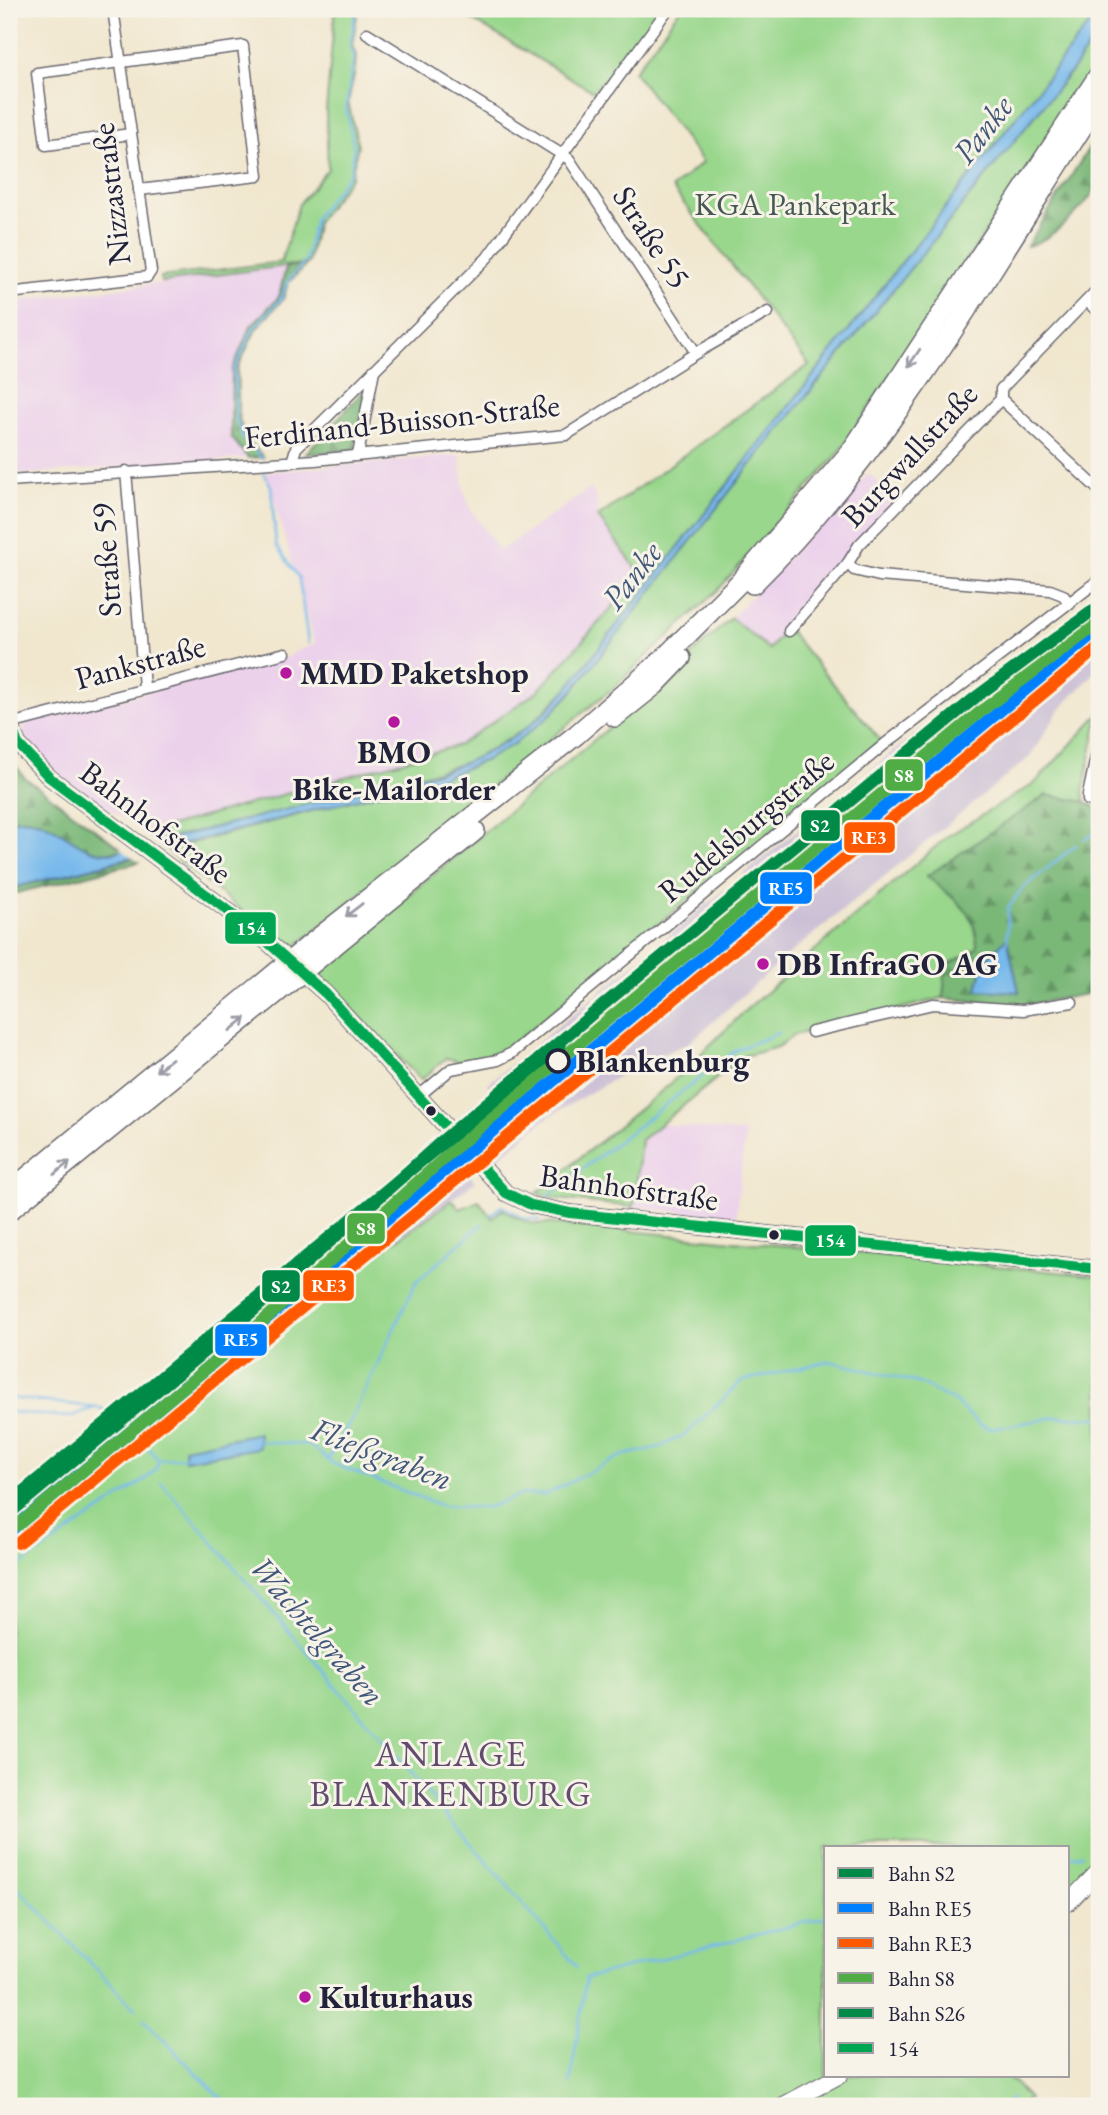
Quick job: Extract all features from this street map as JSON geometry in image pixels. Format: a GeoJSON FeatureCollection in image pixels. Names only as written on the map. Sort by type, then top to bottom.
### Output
{"type":"FeatureCollection","features":[{"type":"Feature","properties":{"kind":"highway"},"geometry":{"type":"LineString","coordinates":[[313,953],[576,735],[662,660],[739,583],[852,450],[1099,75]]}},
{"type":"Feature","properties":{"kind":"highway"},"geometry":{"type":"LineString","coordinates":[[9,1192],[655,685],[781,556],[845,481],[904,403],[1099,101]]}},
{"type":"Feature","properties":{"kind":"highway"},"geometry":{"type":"LineString","coordinates":[[9,1211],[278,981]]}},
{"type":"Feature","properties":{"kind":"main road","name":"Bahnhofstraße"},"geometry":{"type":"LineString","coordinates":[[9,723],[18,744],[39,769],[255,931],[310,980],[420,1095],[494,1182],[506,1192],[543,1209],[1099,1269]]}},
{"type":"Feature","properties":{"kind":"main road"},"geometry":{"type":"LineString","coordinates":[[1070,1901],[1099,1871]]}},
{"type":"Feature","properties":{"kind":"main road"},"geometry":{"type":"LineString","coordinates":[[782,2106],[838,2076]]}},
{"type":"Feature","properties":{"kind":"street","name":"Nizzastraße"},"geometry":{"type":"LineString","coordinates":[[9,293],[149,275],[150,258],[113,9]]}},
{"type":"Feature","properties":{"kind":"street"},"geometry":{"type":"LineString","coordinates":[[292,462],[296,448],[487,258],[668,9]]}},
{"type":"Feature","properties":{"kind":"street"},"geometry":{"type":"LineString","coordinates":[[367,33],[562,152]]}},
{"type":"Feature","properties":{"kind":"street"},"geometry":{"type":"LineString","coordinates":[[131,134],[46,145],[37,73],[243,46],[258,176],[139,190]]}},
{"type":"Feature","properties":{"kind":"street","name":"Straße 55"},"geometry":{"type":"LineString","coordinates":[[562,152],[696,353]]}},
{"type":"Feature","properties":{"kind":"street","name":"Burgwallstraße"},"geometry":{"type":"LineString","coordinates":[[789,631],[848,563],[859,545],[1001,399],[1001,389],[1099,288]]}},
{"type":"Feature","properties":{"kind":"street"},"geometry":{"type":"LineString","coordinates":[[1087,301],[1099,313]]}},
{"type":"Feature","properties":{"kind":"street","name":"Ferdinand-Buisson-Straße"},"geometry":{"type":"LineString","coordinates":[[9,481],[126,471],[292,462],[566,435],[696,353],[768,312]]}},
{"type":"Feature","properties":{"kind":"street"},"geometry":{"type":"LineString","coordinates":[[358,455],[374,370]]}},
{"type":"Feature","properties":{"kind":"street"},"geometry":{"type":"LineString","coordinates":[[1001,399],[1099,490]]}},
{"type":"Feature","properties":{"kind":"street","name":"Straße 59"},"geometry":{"type":"LineString","coordinates":[[126,471],[144,687]]}},
{"type":"Feature","properties":{"kind":"street"},"geometry":{"type":"LineString","coordinates":[[848,563],[854,570],[879,576],[1050,590],[1063,595],[1070,604]]}},
{"type":"Feature","properties":{"kind":"street","name":"Rudelsburgstraße"},"geometry":{"type":"LineString","coordinates":[[420,1095],[451,1069],[499,1060],[512,1053],[885,744],[1099,580]]}},
{"type":"Feature","properties":{"kind":"street","name":"Pankstraße"},"geometry":{"type":"LineString","coordinates":[[9,723],[285,653]]}},
{"type":"Feature","properties":{"kind":"street"},"geometry":{"type":"LineString","coordinates":[[1099,743],[1088,795],[1088,800],[1099,804]]}},
{"type":"Feature","properties":{"kind":"street"},"geometry":{"type":"LineString","coordinates":[[812,1032],[933,1004],[1023,1010],[1072,1002]]}},
{"type":"Feature","properties":{"kind":"shaded area"},"geometry":{"type":"Polygon","coordinates":[[[286,267],[279,297],[251,326],[232,371],[231,437],[248,458],[9,475],[9,302],[286,267]]]}},
{"type":"Feature","properties":{"kind":"shaded area"},"geometry":{"type":"Polygon","coordinates":[[[460,455],[464,491],[471,510],[500,551],[591,488],[597,500],[598,517],[641,575],[538,691],[459,745],[146,833],[47,768],[28,746],[22,730],[28,722],[289,657],[294,652],[315,644],[266,472],[460,455]]]}},
{"type":"Feature","properties":{"kind":"shaded area"},"geometry":{"type":"Polygon","coordinates":[[[868,474],[897,495],[769,649],[731,618],[868,474]]]}},
{"type":"Feature","properties":{"kind":"shaded area"},"geometry":{"type":"Polygon","coordinates":[[[1099,596],[1099,668],[1057,713],[1030,757],[793,951],[690,1042],[638,1065],[548,1117],[494,1161],[460,1117],[492,1089],[488,1084],[890,754],[1099,596]]]}},
{"type":"Feature","properties":{"kind":"shaded area"},"geometry":{"type":"Polygon","coordinates":[[[661,1124],[745,1133],[736,1218],[634,1207],[641,1140],[661,1124]]]}},
{"type":"Feature","properties":{"kind":"shaded area"},"geometry":{"type":"Polygon","coordinates":[[[439,1135],[475,1182],[276,1327],[9,1550],[9,1507],[292,1271],[439,1135]]]}},
{"type":"Feature","properties":{"kind":"green space"},"geometry":{"type":"Polygon","coordinates":[[[335,9],[358,9],[352,46],[356,55],[355,71],[348,102],[358,145],[351,177],[317,222],[308,263],[161,282],[161,277],[281,262],[299,204],[328,169],[326,111],[335,9]]]}},
{"type":"Feature","properties":{"kind":"green space"},"geometry":{"type":"Polygon","coordinates":[[[454,9],[662,9],[624,60],[594,92],[454,9]]]}},
{"type":"Feature","properties":{"kind":"green space","name":"KGA Pankepark"},"geometry":{"type":"Polygon","coordinates":[[[680,9],[1099,9],[1099,12],[566,690],[527,728],[468,762],[368,791],[156,841],[146,833],[459,745],[538,691],[641,575],[598,517],[809,365],[672,188],[703,162],[634,72],[680,9]]]}},
{"type":"Feature","properties":{"kind":"green space"},"geometry":{"type":"Polygon","coordinates":[[[1099,31],[1099,62],[838,454],[718,590],[613,688],[291,950],[166,850],[395,790],[458,770],[517,740],[544,719],[570,694],[756,458],[1074,68],[1099,31]]]}},
{"type":"Feature","properties":{"kind":"green space"},"geometry":{"type":"Polygon","coordinates":[[[1099,132],[1100,170],[1094,190],[1069,220],[1047,237],[1027,246],[1099,132]]]}},
{"type":"Feature","properties":{"kind":"green space"},"geometry":{"type":"Polygon","coordinates":[[[306,265],[288,283],[283,299],[256,329],[237,369],[239,419],[245,437],[263,457],[248,458],[231,437],[232,370],[251,326],[279,297],[286,267],[306,265]]]}},
{"type":"Feature","properties":{"kind":"green space"},"geometry":{"type":"Polygon","coordinates":[[[367,387],[354,450],[305,454],[367,387]]]}},
{"type":"Feature","properties":{"kind":"green space"},"geometry":{"type":"Polygon","coordinates":[[[731,618],[769,649],[787,628],[881,741],[507,1049],[465,1063],[446,1058],[421,1080],[317,972],[642,700],[731,618]]]}},
{"type":"Feature","properties":{"kind":"green space"},"geometry":{"type":"Polygon","coordinates":[[[1099,714],[1083,793],[1086,802],[927,875],[962,906],[974,923],[977,934],[978,948],[947,966],[943,998],[794,1035],[778,1047],[744,1056],[641,1140],[634,1207],[558,1199],[537,1193],[670,1084],[748,1008],[948,836],[1035,783],[1099,714]]]}},
{"type":"Feature","properties":{"kind":"green space"},"geometry":{"type":"Polygon","coordinates":[[[9,756],[24,777],[123,850],[97,854],[45,824],[22,819],[9,821],[13,784],[9,775],[9,756]]]}},
{"type":"Feature","properties":{"kind":"green space"},"geometry":{"type":"Polygon","coordinates":[[[1046,795],[1086,802],[1099,809],[1099,908],[1087,994],[1021,1006],[943,998],[946,966],[977,948],[976,935],[962,906],[927,876],[1046,795]],[[1007,939],[984,961],[977,990],[1007,939]]]}},
{"type":"Feature","properties":{"kind":"green space"},"geometry":{"type":"Polygon","coordinates":[[[133,858],[139,862],[9,895],[9,889],[133,858]]]}},
{"type":"Feature","properties":{"kind":"green space"},"geometry":{"type":"Polygon","coordinates":[[[1099,908],[1099,993],[1087,994],[1099,908]]]}},
{"type":"Feature","properties":{"kind":"green space"},"geometry":{"type":"Polygon","coordinates":[[[452,1200],[460,1209],[479,1201],[492,1218],[503,1209],[535,1224],[1099,1276],[1099,1871],[1070,1901],[1070,1846],[824,1846],[824,2076],[1008,2076],[1029,2099],[1020,2106],[9,2106],[9,1550],[276,1327],[452,1200]]]}},
{"type":"Feature","properties":{"kind":"water"},"geometry":{"type":"Polygon","coordinates":[[[1099,12],[1099,31],[1074,68],[756,458],[570,694],[547,718],[514,744],[486,760],[446,776],[9,889],[9,821],[25,819],[39,822],[87,848],[100,852],[115,852],[446,770],[496,748],[540,717],[566,690],[1099,12]]]}},
{"type":"Feature","properties":{"kind":"water"},"geometry":{"type":"Polygon","coordinates":[[[1007,938],[1019,992],[977,990],[984,961],[1007,938]]]}},
{"type":"Feature","properties":{"kind":"water"},"geometry":{"type":"Polygon","coordinates":[[[259,1433],[259,1448],[185,1460],[184,1448],[259,1433]]]}},
{"type":"Feature","properties":{"kind":"pier"},"geometry":{"type":"Polygon","coordinates":[[[152,839],[170,853],[137,861],[119,848],[152,839]]]}},
{"type":"Feature","properties":{"kind":"waterway"},"geometry":{"type":"LineString","coordinates":[[262,458],[243,438],[236,419],[234,370],[253,329],[281,299],[287,282],[305,262],[315,218],[350,173],[354,148],[346,108],[354,55],[350,48],[356,9]]}},
{"type":"Feature","properties":{"kind":"waterway"},"geometry":{"type":"LineString","coordinates":[[263,472],[271,486],[276,545],[299,578],[308,643]]}},
{"type":"Feature","properties":{"kind":"waterway"},"geometry":{"type":"LineString","coordinates":[[1084,839],[1099,832]]}},
{"type":"Feature","properties":{"kind":"waterway"},"geometry":{"type":"LineString","coordinates":[[1007,941],[1008,908],[1023,888],[1076,845]]}},
{"type":"Feature","properties":{"kind":"waterway"},"geometry":{"type":"LineString","coordinates":[[548,1196],[736,1050],[778,1033]]}},
{"type":"Feature","properties":{"kind":"waterway"},"geometry":{"type":"LineString","coordinates":[[491,1215],[502,1206],[524,1218],[540,1220]]}},
{"type":"Feature","properties":{"kind":"waterway"},"geometry":{"type":"LineString","coordinates":[[327,1460],[349,1424],[416,1282],[482,1224]]}},
{"type":"Feature","properties":{"kind":"waterway","name":"Fließgraben"},"geometry":{"type":"LineString","coordinates":[[256,1441],[309,1445],[334,1464],[442,1506],[486,1508],[523,1494],[545,1495],[621,1456],[660,1447],[686,1434],[742,1381],[829,1361],[919,1383],[954,1401],[979,1424],[991,1429],[1056,1417],[1099,1418]]}},
{"type":"Feature","properties":{"kind":"waterway","name":"Fließgraben"},"geometry":{"type":"LineString","coordinates":[[9,1398],[96,1407],[118,1414]]}},
{"type":"Feature","properties":{"kind":"waterway","name":"Fließgraben"},"geometry":{"type":"LineString","coordinates":[[9,1412],[69,1417],[96,1407]]}},
{"type":"Feature","properties":{"kind":"waterway","name":"Fließgraben"},"geometry":{"type":"LineString","coordinates":[[146,1445],[159,1460],[185,1457]]}},
{"type":"Feature","properties":{"kind":"waterway"},"geometry":{"type":"LineString","coordinates":[[9,1573],[146,1479],[156,1469],[159,1460]]}},
{"type":"Feature","properties":{"kind":"waterway","name":"Wachtelgraben"},"geometry":{"type":"LineString","coordinates":[[161,1482],[577,1967]]}},
{"type":"Feature","properties":{"kind":"waterway"},"geometry":{"type":"LineString","coordinates":[[9,1825],[12,1828]]}},
{"type":"Feature","properties":{"kind":"waterway"},"geometry":{"type":"LineString","coordinates":[[1070,1857],[1082,1854]]}},
{"type":"Feature","properties":{"kind":"waterway"},"geometry":{"type":"LineString","coordinates":[[9,1879],[135,2009]]}},
{"type":"Feature","properties":{"kind":"waterway"},"geometry":{"type":"LineString","coordinates":[[570,2084],[586,1978],[824,1918]]}},
{"type":"Feature","properties":{"kind":"waterway"},"geometry":{"type":"LineString","coordinates":[[144,2020],[229,2106]]}},
{"type":"Feature","properties":{"kind":"waterway"},"geometry":{"type":"LineString","coordinates":[[1002,2106],[1012,2098]]}},
{"type":"Feature","properties":{"kind":"rail line","name":"S2"},"geometry":{"type":"LineString","coordinates":[[9,1514],[252,1312],[444,1139],[596,1011],[976,697],[1099,606]]}},
{"type":"Feature","properties":{"kind":"rail line","name":"S8"},"geometry":{"type":"LineString","coordinates":[[18,1525],[261,1323],[453,1150],[605,1022],[985,708],[1099,623]]}},
{"type":"Feature","properties":{"kind":"rail line","name":"RE5"},"geometry":{"type":"LineString","coordinates":[[9,1532],[1099,629]]}},
{"type":"Feature","properties":{"kind":"rail line","name":"RE3"},"geometry":{"type":"LineString","coordinates":[[18,1543],[1099,647]]}},
{"type":"Feature","properties":{"kind":"rail line","name":"S26"},"geometry":{"type":"LineString","coordinates":[[9,1503],[560,1046]]}},
{"type":"Feature","properties":{"kind":"transit line","name":"154"},"geometry":{"type":"LineString","coordinates":[[9,720],[18,744],[49,777],[255,931],[326,994],[506,1193],[531,1205],[570,1213],[1099,1269]]}},
{"type":"Feature","properties":{"kind":"place","name":"MMD Paketshop"},"geometry":{"type":"Point","coordinates":[286,673]}},
{"type":"Feature","properties":{"kind":"place","name":"BMO Bike-Mailorder"},"geometry":{"type":"Point","coordinates":[394,722]}},
{"type":"Feature","properties":{"kind":"place","name":"DB InfraGO AG"},"geometry":{"type":"Point","coordinates":[763,964]}},
{"type":"Feature","properties":{"kind":"place","name":"Blankenburg"},"geometry":{"type":"Point","coordinates":[558,1061]}},
{"type":"Feature","properties":{"kind":"place","name":"Kulturhaus"},"geometry":{"type":"Point","coordinates":[305,1997]}},
{"type":"Feature","properties":{"kind":"district","name":"ANLAGE BLANKENBURG"},"geometry":{"type":"Point","coordinates":[451,1774]}},
{"type":"Feature","properties":{"kind":"water label","name":"Panke"},"geometry":{"type":"Point","coordinates":[982,129]}},
{"type":"Feature","properties":{"kind":"water label","name":"Panke"},"geometry":{"type":"Point","coordinates":[631,575]}}]}
